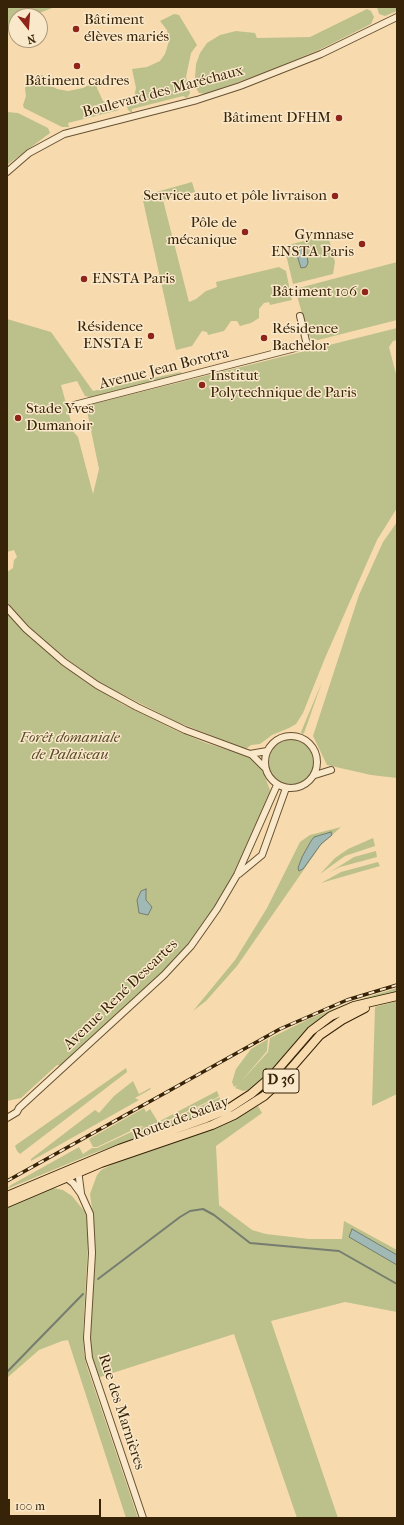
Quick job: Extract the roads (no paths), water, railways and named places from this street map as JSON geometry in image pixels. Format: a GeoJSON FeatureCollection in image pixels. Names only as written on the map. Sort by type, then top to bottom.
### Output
{"type":"FeatureCollection","features":[{"type":"Feature","properties":{"kind":"main road","name":"Route de Saclay"},"geometry":{"type":"LineString","coordinates":[[7,1203],[77,1170],[212,1125],[243,1110],[280,1082],[320,1035],[354,1013],[382,1000],[397,996]]}},
{"type":"Feature","properties":{"kind":"main road","name":"Route de Saclay"},"geometry":{"type":"LineString","coordinates":[[7,1196],[63,1176]]}},
{"type":"Feature","properties":{"kind":"street","name":"Boulevard des Maréchaux"},"geometry":{"type":"LineString","coordinates":[[7,172],[29,153],[64,134],[197,100],[240,86],[321,54],[397,17]]}},
{"type":"Feature","properties":{"kind":"street","name":"Avenue Jean Borotra"},"geometry":{"type":"LineString","coordinates":[[74,405],[307,346],[300,316]]}},
{"type":"Feature","properties":{"kind":"street"},"geometry":{"type":"LineString","coordinates":[[7,608],[47,649],[97,684],[137,707],[185,730],[251,754],[265,768],[272,780],[277,785],[286,788],[303,786],[315,775],[331,770],[318,760],[311,744],[294,736],[281,738],[271,746],[267,751],[265,768]]}},
{"type":"Feature","properties":{"kind":"street"},"geometry":{"type":"LineString","coordinates":[[251,754],[267,751]]}},
{"type":"Feature","properties":{"kind":"street"},"geometry":{"type":"LineString","coordinates":[[315,775],[318,760]]}},
{"type":"Feature","properties":{"kind":"street","name":"Avenue René Descartes"},"geometry":{"type":"LineString","coordinates":[[7,1118],[17,1112],[19,1108],[172,968],[205,927],[238,875],[277,785]]}},
{"type":"Feature","properties":{"kind":"street","name":"Avenue René Descartes"},"geometry":{"type":"LineString","coordinates":[[238,875],[262,855],[286,788]]}},
{"type":"Feature","properties":{"kind":"street","name":"Rue des Marnières"},"geometry":{"type":"LineString","coordinates":[[77,1170],[81,1194]]}},
{"type":"Feature","properties":{"kind":"street","name":"Rue des Marnières"},"geometry":{"type":"LineString","coordinates":[[63,1176],[73,1183],[81,1194],[90,1214],[92,1226],[87,1338],[89,1358],[142,1518]]}},
{"type":"Feature","properties":{"kind":"water"},"geometry":{"type":"Polygon","coordinates":[[[301,246],[306,248],[308,263],[306,267],[301,268],[297,255],[301,246]]]}},
{"type":"Feature","properties":{"kind":"water"},"geometry":{"type":"Polygon","coordinates":[[[331,832],[332,835],[321,844],[303,869],[299,871],[298,868],[302,857],[314,837],[331,832]]]}},
{"type":"Feature","properties":{"kind":"water"},"geometry":{"type":"Polygon","coordinates":[[[146,889],[146,900],[152,907],[148,915],[139,913],[137,900],[141,891],[146,889]]]}},
{"type":"Feature","properties":{"kind":"water"},"geometry":{"type":"Polygon","coordinates":[[[352,1229],[397,1255],[397,1265],[349,1237],[352,1229]]]}},
{"type":"Feature","properties":{"kind":"waterway"},"geometry":{"type":"LineString","coordinates":[[98,1279],[180,1217],[190,1211],[203,1209],[214,1215],[250,1243],[339,1251],[397,1284]]}},
{"type":"Feature","properties":{"kind":"waterway"},"geometry":{"type":"LineString","coordinates":[[7,1372],[83,1294]]}},
{"type":"Feature","properties":{"kind":"railway"},"geometry":{"type":"LineString","coordinates":[[7,1181],[280,1029],[347,1000],[397,985]]}},
{"type":"Feature","properties":{"kind":"place","name":"Bâtiment élèves mariés"},"geometry":{"type":"Point","coordinates":[76,29]}},
{"type":"Feature","properties":{"kind":"place","name":"Bâtiment cadres"},"geometry":{"type":"Point","coordinates":[77,66]}},
{"type":"Feature","properties":{"kind":"place","name":"Bâtiment DFHM"},"geometry":{"type":"Point","coordinates":[339,118]}},
{"type":"Feature","properties":{"kind":"place","name":"Service auto et pôle livraison"},"geometry":{"type":"Point","coordinates":[335,196]}},
{"type":"Feature","properties":{"kind":"place","name":"Pôle de mécanique"},"geometry":{"type":"Point","coordinates":[245,232]}},
{"type":"Feature","properties":{"kind":"place","name":"Gymnase ENSTA Paris"},"geometry":{"type":"Point","coordinates":[362,244]}},
{"type":"Feature","properties":{"kind":"place","name":"ENSTA Paris"},"geometry":{"type":"Point","coordinates":[84,279]}},
{"type":"Feature","properties":{"kind":"place","name":"Bâtiment 106"},"geometry":{"type":"Point","coordinates":[365,292]}},
{"type":"Feature","properties":{"kind":"place","name":"Résidence ENSTA E"},"geometry":{"type":"Point","coordinates":[151,336]}},
{"type":"Feature","properties":{"kind":"place","name":"Résidence Bachelor"},"geometry":{"type":"Point","coordinates":[264,338]}},
{"type":"Feature","properties":{"kind":"place","name":"Institut Polytechnique de Paris"},"geometry":{"type":"Point","coordinates":[202,385]}},
{"type":"Feature","properties":{"kind":"place","name":"Stade Yves Dumanoir"},"geometry":{"type":"Point","coordinates":[18,418]}},
{"type":"Feature","properties":{"kind":"park label","name":"Forêt domaniale de Palaiseau"},"geometry":{"type":"Point","coordinates":[70,746]}}]}
